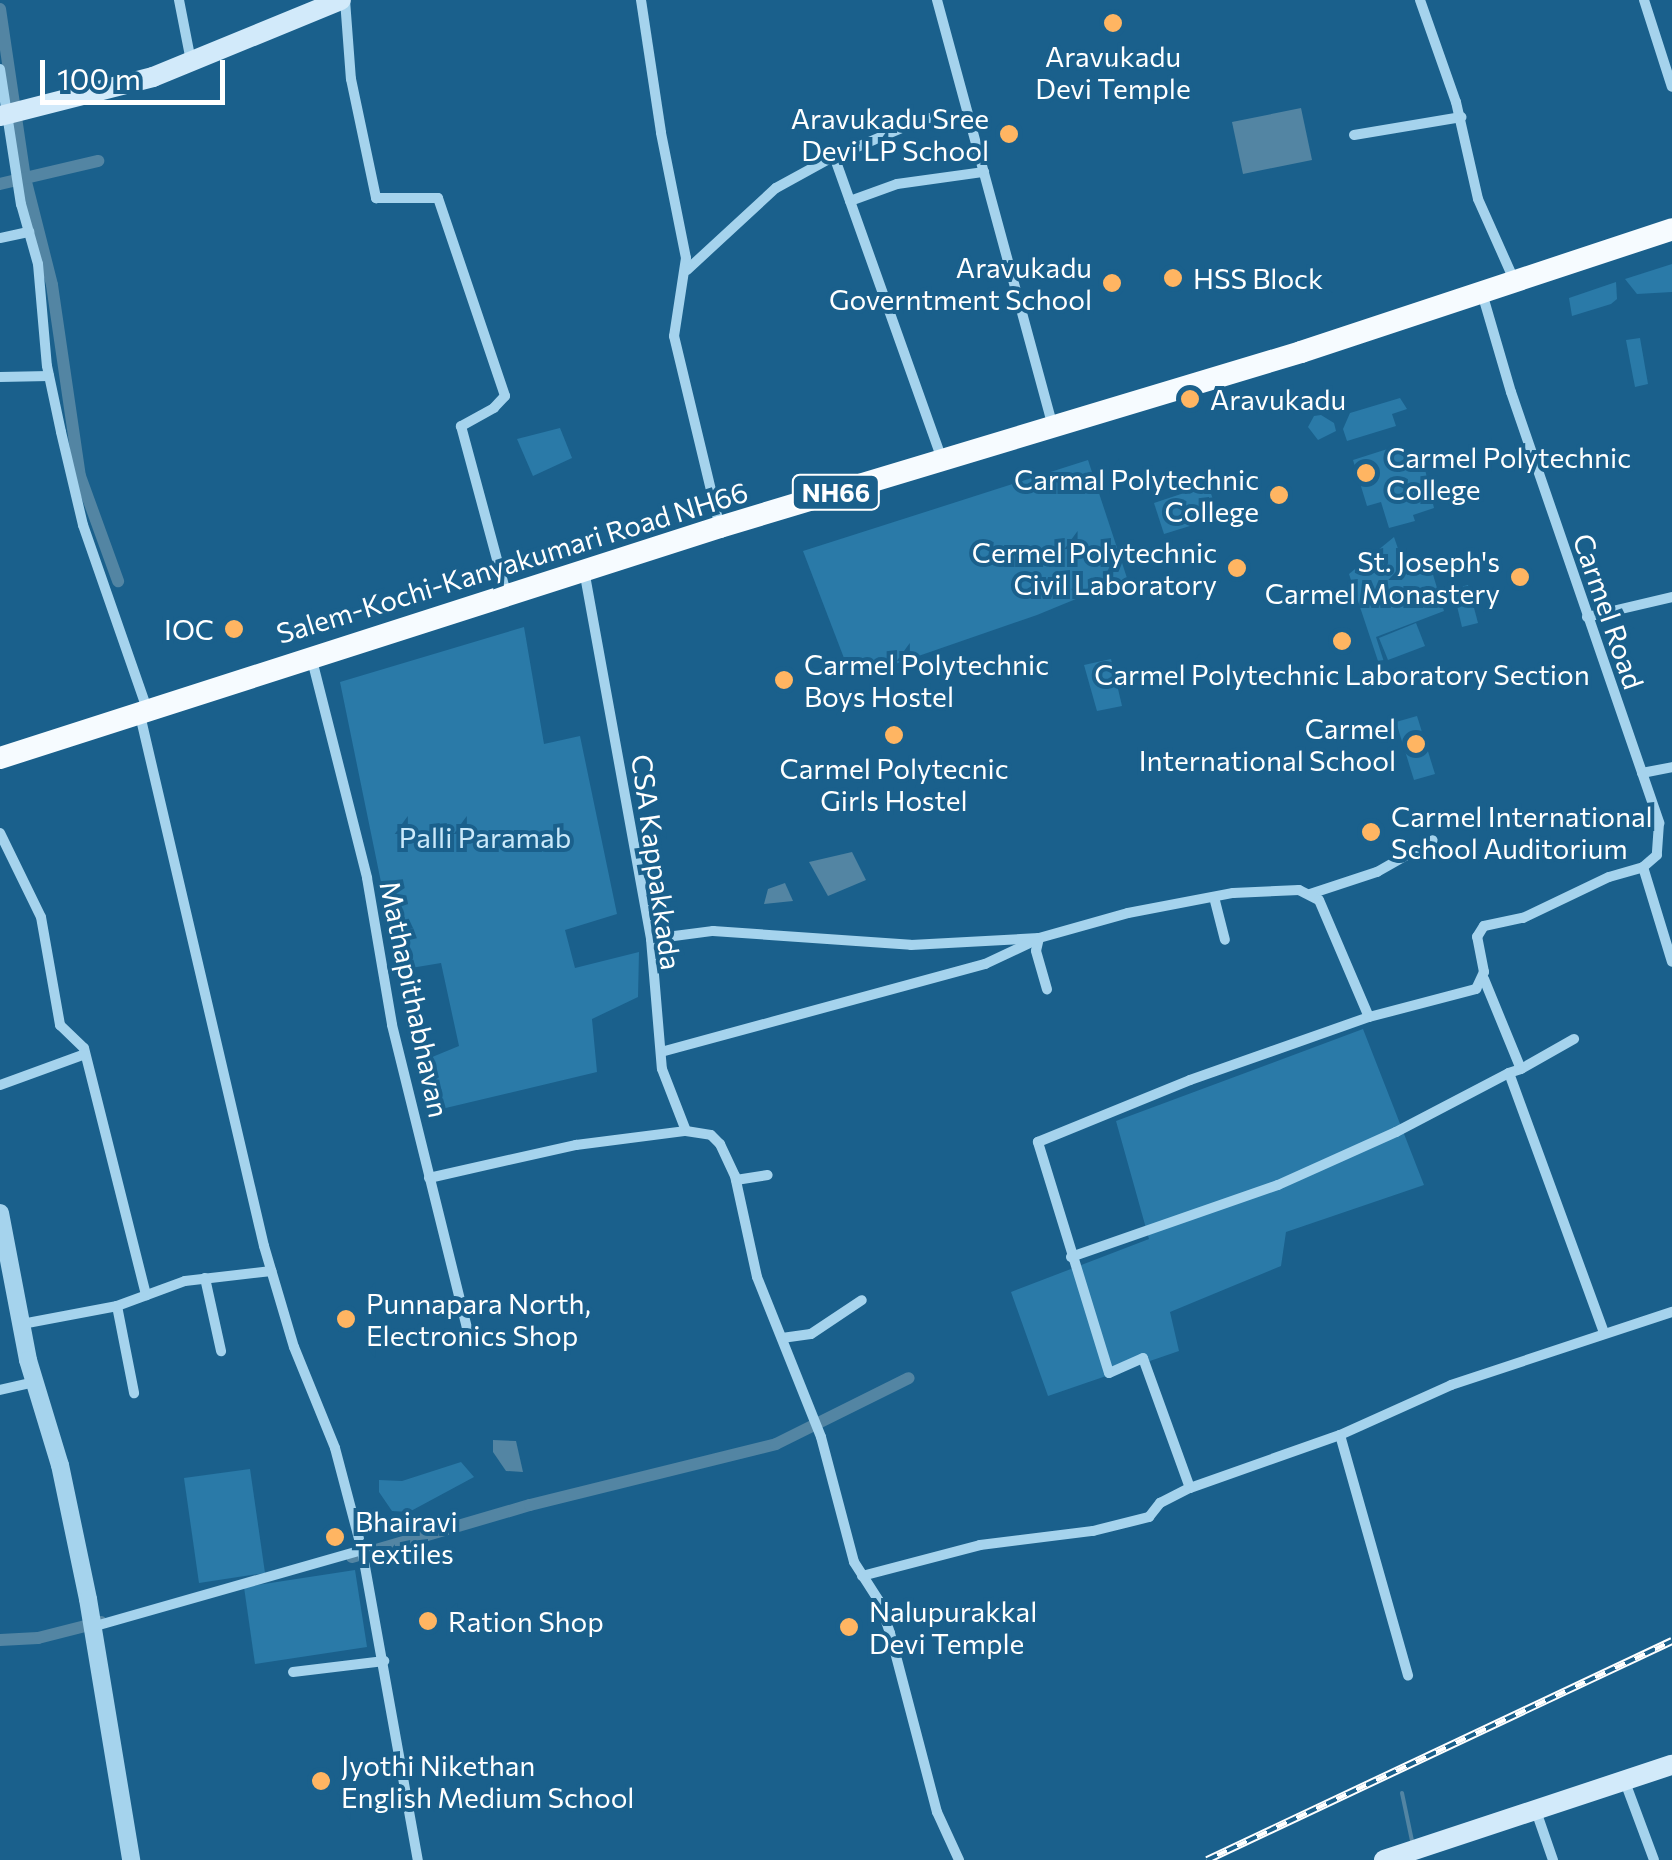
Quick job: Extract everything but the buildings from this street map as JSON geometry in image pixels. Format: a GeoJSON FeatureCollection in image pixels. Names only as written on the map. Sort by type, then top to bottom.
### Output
{"type":"FeatureCollection","features":[{"type":"Feature","properties":{"kind":"highway","name":"Salem-Kochi-Kanyakumari Road NH66"},"geometry":{"type":"LineString","coordinates":[[0,758],[144,714],[310,655],[1054,427],[1672,229]]}},
{"type":"Feature","properties":{"kind":"main road"},"geometry":{"type":"LineString","coordinates":[[9,114],[153,77],[343,0]]}},
{"type":"Feature","properties":{"kind":"main road"},"geometry":{"type":"LineString","coordinates":[[1384,1860],[1672,1765]]}},
{"type":"Feature","properties":{"kind":"street"},"geometry":{"type":"LineString","coordinates":[[179,0],[192,62]]}},
{"type":"Feature","properties":{"kind":"street"},"geometry":{"type":"LineString","coordinates":[[343,0],[351,80],[376,198],[438,198],[505,396],[494,408],[461,426],[506,595]]}},
{"type":"Feature","properties":{"kind":"street"},"geometry":{"type":"LineString","coordinates":[[642,0],[688,270],[676,307],[674,336],[720,527]]}},
{"type":"Feature","properties":{"kind":"street"},"geometry":{"type":"LineString","coordinates":[[937,0],[1054,427]]}},
{"type":"Feature","properties":{"kind":"street"},"geometry":{"type":"LineString","coordinates":[[1420,0],[1461,116],[1478,199],[1514,282]]}},
{"type":"Feature","properties":{"kind":"street"},"geometry":{"type":"LineString","coordinates":[[1644,0],[1672,86]]}},
{"type":"Feature","properties":{"kind":"street"},"geometry":{"type":"LineString","coordinates":[[0,68],[18,188],[38,264],[49,376],[84,525],[144,714],[272,1271],[294,1347],[335,1448],[363,1555],[418,1860]]}},
{"type":"Feature","properties":{"kind":"street"},"geometry":{"type":"LineString","coordinates":[[1354,135],[1461,116]]}},
{"type":"Feature","properties":{"kind":"street"},"geometry":{"type":"LineString","coordinates":[[688,270],[776,188],[834,156],[925,118],[971,118]]}},
{"type":"Feature","properties":{"kind":"street"},"geometry":{"type":"LineString","coordinates":[[834,156],[943,460]]}},
{"type":"Feature","properties":{"kind":"street"},"geometry":{"type":"LineString","coordinates":[[850,201],[897,184],[984,172]]}},
{"type":"Feature","properties":{"kind":"street"},"geometry":{"type":"LineString","coordinates":[[0,238],[29,232]]}},
{"type":"Feature","properties":{"kind":"street","name":"Carmel Road"},"geometry":{"type":"LineString","coordinates":[[1482,292],[1659,823],[1657,855],[1644,867]]}},
{"type":"Feature","properties":{"kind":"street"},"geometry":{"type":"LineString","coordinates":[[0,377],[49,376]]}},
{"type":"Feature","properties":{"kind":"street","name":"CSA Kappakkada"},"geometry":{"type":"LineString","coordinates":[[584,570],[650,940],[660,1052],[686,1131]]}},
{"type":"Feature","properties":{"kind":"street"},"geometry":{"type":"LineString","coordinates":[[1587,616],[1672,597]]}},
{"type":"Feature","properties":{"kind":"street","name":"Mathapithabhavan"},"geometry":{"type":"LineString","coordinates":[[310,655],[367,878],[392,1024],[470,1340]]}},
{"type":"Feature","properties":{"kind":"street"},"geometry":{"type":"LineString","coordinates":[[1642,773],[1672,767]]}},
{"type":"Feature","properties":{"kind":"street"},"geometry":{"type":"LineString","coordinates":[[0,833],[41,917],[60,1025],[85,1054],[146,1295]]}},
{"type":"Feature","properties":{"kind":"street"},"geometry":{"type":"LineString","coordinates":[[660,1052],[985,964],[1040,938],[1128,913],[1214,897],[1281,890],[1310,894],[1377,872],[1433,840]]}},
{"type":"Feature","properties":{"kind":"street"},"geometry":{"type":"LineString","coordinates":[[1604,1332],[1484,979],[1477,936],[1484,926],[1523,918],[1610,877],[1644,867],[1672,962]]}},
{"type":"Feature","properties":{"kind":"street"},"geometry":{"type":"LineString","coordinates":[[1310,894],[1324,910],[1369,1017]]}},
{"type":"Feature","properties":{"kind":"street"},"geometry":{"type":"LineString","coordinates":[[1214,897],[1225,940]]}},
{"type":"Feature","properties":{"kind":"street"},"geometry":{"type":"LineString","coordinates":[[650,940],[713,931],[911,945],[1040,938]]}},
{"type":"Feature","properties":{"kind":"street"},"geometry":{"type":"LineString","coordinates":[[1040,938],[1036,951],[1047,988]]}},
{"type":"Feature","properties":{"kind":"street"},"geometry":{"type":"LineString","coordinates":[[1190,1488],[1143,1358],[1109,1373],[1070,1257],[1038,1142],[1190,1080],[1369,1017],[1476,989],[1484,979]]}},
{"type":"Feature","properties":{"kind":"street"},"geometry":{"type":"LineString","coordinates":[[1070,1257],[1278,1185],[1396,1132],[1574,1039]]}},
{"type":"Feature","properties":{"kind":"street"},"geometry":{"type":"LineString","coordinates":[[0,1085],[85,1054]]}},
{"type":"Feature","properties":{"kind":"street"},"geometry":{"type":"LineString","coordinates":[[429,1178],[576,1145],[686,1131],[711,1136],[720,1144],[736,1180],[757,1277],[821,1437],[854,1562],[879,1602],[890,1633],[931,1793],[959,1860]]}},
{"type":"Feature","properties":{"kind":"street"},"geometry":{"type":"LineString","coordinates":[[736,1180],[768,1175]]}},
{"type":"Feature","properties":{"kind":"street"},"geometry":{"type":"LineString","coordinates":[[0,1213],[34,1382],[60,1465],[130,1860]]}},
{"type":"Feature","properties":{"kind":"street"},"geometry":{"type":"LineString","coordinates":[[22,1324],[117,1306],[205,1278],[272,1271]]}},
{"type":"Feature","properties":{"kind":"street"},"geometry":{"type":"LineString","coordinates":[[205,1278],[221,1351]]}},
{"type":"Feature","properties":{"kind":"street"},"geometry":{"type":"LineString","coordinates":[[782,1338],[811,1334],[862,1300]]}},
{"type":"Feature","properties":{"kind":"street"},"geometry":{"type":"LineString","coordinates":[[117,1306],[134,1393]]}},
{"type":"Feature","properties":{"kind":"street"},"geometry":{"type":"LineString","coordinates":[[862,1576],[980,1546],[1093,1531],[1149,1517],[1160,1503],[1190,1488],[1340,1436],[1451,1385],[1672,1312]]}},
{"type":"Feature","properties":{"kind":"street"},"geometry":{"type":"LineString","coordinates":[[0,1390],[34,1382]]}},
{"type":"Feature","properties":{"kind":"street"},"geometry":{"type":"LineString","coordinates":[[1340,1436],[1408,1676]]}},
{"type":"Feature","properties":{"kind":"street"},"geometry":{"type":"LineString","coordinates":[[91,1624],[363,1555]]}},
{"type":"Feature","properties":{"kind":"street"},"geometry":{"type":"LineString","coordinates":[[293,1672],[384,1661]]}},
{"type":"Feature","properties":{"kind":"street"},"geometry":{"type":"LineString","coordinates":[[1626,1782],[1654,1860]]}},
{"type":"Feature","properties":{"kind":"street"},"geometry":{"type":"LineString","coordinates":[[1536,1811],[1553,1860]]}},
{"type":"Feature","properties":{"kind":"green space"},"geometry":{"type":"Polygon","coordinates":[[[1672,264],[1672,292],[1637,294],[1625,279],[1672,264]]]}},
{"type":"Feature","properties":{"kind":"green space"},"geometry":{"type":"Polygon","coordinates":[[[1616,282],[1617,299],[1611,304],[1572,316],[1569,298],[1616,282]]]}},
{"type":"Feature","properties":{"kind":"green space"},"geometry":{"type":"Polygon","coordinates":[[[1640,338],[1648,384],[1635,387],[1626,340],[1640,338]]]}},
{"type":"Feature","properties":{"kind":"green space"},"geometry":{"type":"Polygon","coordinates":[[[1400,398],[1407,409],[1392,414],[1396,426],[1347,441],[1343,429],[1350,413],[1400,398]]]}},
{"type":"Feature","properties":{"kind":"green space"},"geometry":{"type":"Polygon","coordinates":[[[1321,415],[1334,423],[1336,431],[1318,440],[1308,427],[1314,416],[1321,415]]]}},
{"type":"Feature","properties":{"kind":"green space"},"geometry":{"type":"Polygon","coordinates":[[[560,428],[572,458],[533,476],[517,439],[560,428]]]}},
{"type":"Feature","properties":{"kind":"green space"},"geometry":{"type":"Polygon","coordinates":[[[1400,445],[1408,469],[1424,465],[1434,508],[1413,515],[1415,521],[1389,528],[1381,502],[1367,506],[1353,460],[1400,445]]]}},
{"type":"Feature","properties":{"kind":"green space"},"geometry":{"type":"Polygon","coordinates":[[[1088,460],[1127,578],[1037,615],[852,679],[803,551],[1088,460]]]}},
{"type":"Feature","properties":{"kind":"green space"},"geometry":{"type":"Polygon","coordinates":[[[1208,485],[1219,517],[1164,534],[1154,503],[1208,485]]]}},
{"type":"Feature","properties":{"kind":"green space"},"geometry":{"type":"Polygon","coordinates":[[[1394,537],[1407,575],[1431,568],[1444,611],[1376,637],[1384,662],[1379,664],[1349,574],[1394,537]]]}},
{"type":"Feature","properties":{"kind":"green space"},"geometry":{"type":"Polygon","coordinates":[[[1468,585],[1478,623],[1462,627],[1453,589],[1468,585]]]}},
{"type":"Feature","properties":{"kind":"green space"},"geometry":{"type":"Polygon","coordinates":[[[1416,623],[1425,646],[1388,660],[1379,638],[1416,623]]]}},
{"type":"Feature","properties":{"kind":"green space","name":"Palli Paramab"},"geometry":{"type":"Polygon","coordinates":[[[524,627],[544,744],[580,736],[617,914],[565,930],[575,968],[639,952],[638,997],[592,1019],[597,1072],[433,1111],[420,1062],[459,1046],[441,963],[399,970],[340,682],[524,627]]]}},
{"type":"Feature","properties":{"kind":"green space"},"geometry":{"type":"Polygon","coordinates":[[[1111,659],[1122,706],[1097,711],[1084,665],[1111,659]]]}},
{"type":"Feature","properties":{"kind":"green space"},"geometry":{"type":"Polygon","coordinates":[[[1417,716],[1435,774],[1414,780],[1396,722],[1417,716]]]}},
{"type":"Feature","properties":{"kind":"green space"},"geometry":{"type":"Polygon","coordinates":[[[1363,1029],[1424,1185],[1286,1232],[1281,1266],[1170,1312],[1179,1351],[1048,1396],[1011,1292],[1149,1239],[1116,1121],[1363,1029]]]}},
{"type":"Feature","properties":{"kind":"green space"},"geometry":{"type":"Polygon","coordinates":[[[461,1462],[474,1477],[409,1512],[392,1511],[379,1492],[379,1480],[402,1481],[461,1462]]]}},
{"type":"Feature","properties":{"kind":"green space"},"geometry":{"type":"Polygon","coordinates":[[[250,1469],[265,1573],[199,1583],[184,1478],[250,1469]]]}},
{"type":"Feature","properties":{"kind":"green space"},"geometry":{"type":"Polygon","coordinates":[[[355,1570],[367,1647],[255,1664],[244,1587],[355,1570]]]}},
{"type":"Feature","properties":{"kind":"shaded area"},"geometry":{"type":"Polygon","coordinates":[[[1301,108],[1312,160],[1243,174],[1232,122],[1301,108]]]}},
{"type":"Feature","properties":{"kind":"shaded area"},"geometry":{"type":"Polygon","coordinates":[[[852,852],[866,880],[828,896],[809,862],[852,852]]]}},
{"type":"Feature","properties":{"kind":"shaded area"},"geometry":{"type":"Polygon","coordinates":[[[785,883],[793,901],[764,904],[768,889],[785,883]]]}},
{"type":"Feature","properties":{"kind":"shaded area"},"geometry":{"type":"Polygon","coordinates":[[[493,1440],[516,1441],[523,1472],[506,1471],[493,1452],[493,1440]]]}},
{"type":"Feature","properties":{"kind":"waterway"},"geometry":{"type":"LineString","coordinates":[[0,9],[25,178],[52,285],[80,476],[118,581]]}},
{"type":"Feature","properties":{"kind":"waterway"},"geometry":{"type":"LineString","coordinates":[[0,184],[98,161]]}},
{"type":"Feature","properties":{"kind":"waterway"},"geometry":{"type":"LineString","coordinates":[[352,1557],[530,1505],[776,1444],[909,1378]]}},
{"type":"Feature","properties":{"kind":"waterway"},"geometry":{"type":"LineString","coordinates":[[0,1640],[38,1638],[101,1622]]}},
{"type":"Feature","properties":{"kind":"waterway"},"geometry":{"type":"LineString","coordinates":[[1402,1793],[1412,1841]]}},
{"type":"Feature","properties":{"kind":"railway"},"geometry":{"type":"LineString","coordinates":[[1207,1860],[1672,1641]]}},
{"type":"Feature","properties":{"kind":"place","name":"Aravukadu Devi Temple"},"geometry":{"type":"Point","coordinates":[1113,23]}},
{"type":"Feature","properties":{"kind":"place","name":"Aravukadu Sree Devi LP School"},"geometry":{"type":"Point","coordinates":[1009,134]}},
{"type":"Feature","properties":{"kind":"place","name":"HSS Block"},"geometry":{"type":"Point","coordinates":[1173,278]}},
{"type":"Feature","properties":{"kind":"place","name":"Aravukadu Governtment School"},"geometry":{"type":"Point","coordinates":[1112,283]}},
{"type":"Feature","properties":{"kind":"place","name":"Aravukadu"},"geometry":{"type":"Point","coordinates":[1190,399]}},
{"type":"Feature","properties":{"kind":"place","name":"Carmel Polytechnic College"},"geometry":{"type":"Point","coordinates":[1366,473]}},
{"type":"Feature","properties":{"kind":"place","name":"Carmal Polytechnic College"},"geometry":{"type":"Point","coordinates":[1279,495]}},
{"type":"Feature","properties":{"kind":"place","name":"Cermel Polytechnic Civil Laboratory"},"geometry":{"type":"Point","coordinates":[1237,568]}},
{"type":"Feature","properties":{"kind":"place","name":"St. Joseph's Carmel Monastery"},"geometry":{"type":"Point","coordinates":[1520,577]}},
{"type":"Feature","properties":{"kind":"place","name":"IOC"},"geometry":{"type":"Point","coordinates":[234,629]}},
{"type":"Feature","properties":{"kind":"place","name":"Carmel Polytechnic Laboratory Section"},"geometry":{"type":"Point","coordinates":[1342,641]}},
{"type":"Feature","properties":{"kind":"place","name":"Carmel Polytechnic Boys Hostel"},"geometry":{"type":"Point","coordinates":[784,680]}},
{"type":"Feature","properties":{"kind":"place","name":"Carmel Polytecnic Girls Hostel"},"geometry":{"type":"Point","coordinates":[894,735]}},
{"type":"Feature","properties":{"kind":"place","name":"Carmel International School"},"geometry":{"type":"Point","coordinates":[1416,744]}},
{"type":"Feature","properties":{"kind":"place","name":"Carmel International School Auditorium"},"geometry":{"type":"Point","coordinates":[1371,832]}},
{"type":"Feature","properties":{"kind":"place","name":"Punnapara North, Electronics Shop"},"geometry":{"type":"Point","coordinates":[346,1319]}},
{"type":"Feature","properties":{"kind":"place","name":"Bhairavi Textiles"},"geometry":{"type":"Point","coordinates":[335,1537]}},
{"type":"Feature","properties":{"kind":"place","name":"Ration Shop"},"geometry":{"type":"Point","coordinates":[428,1621]}},
{"type":"Feature","properties":{"kind":"place","name":"Nalupurakkal Devi Temple"},"geometry":{"type":"Point","coordinates":[849,1627]}},
{"type":"Feature","properties":{"kind":"place","name":"Jyothi Nikethan English Medium School"},"geometry":{"type":"Point","coordinates":[321,1781]}}]}
